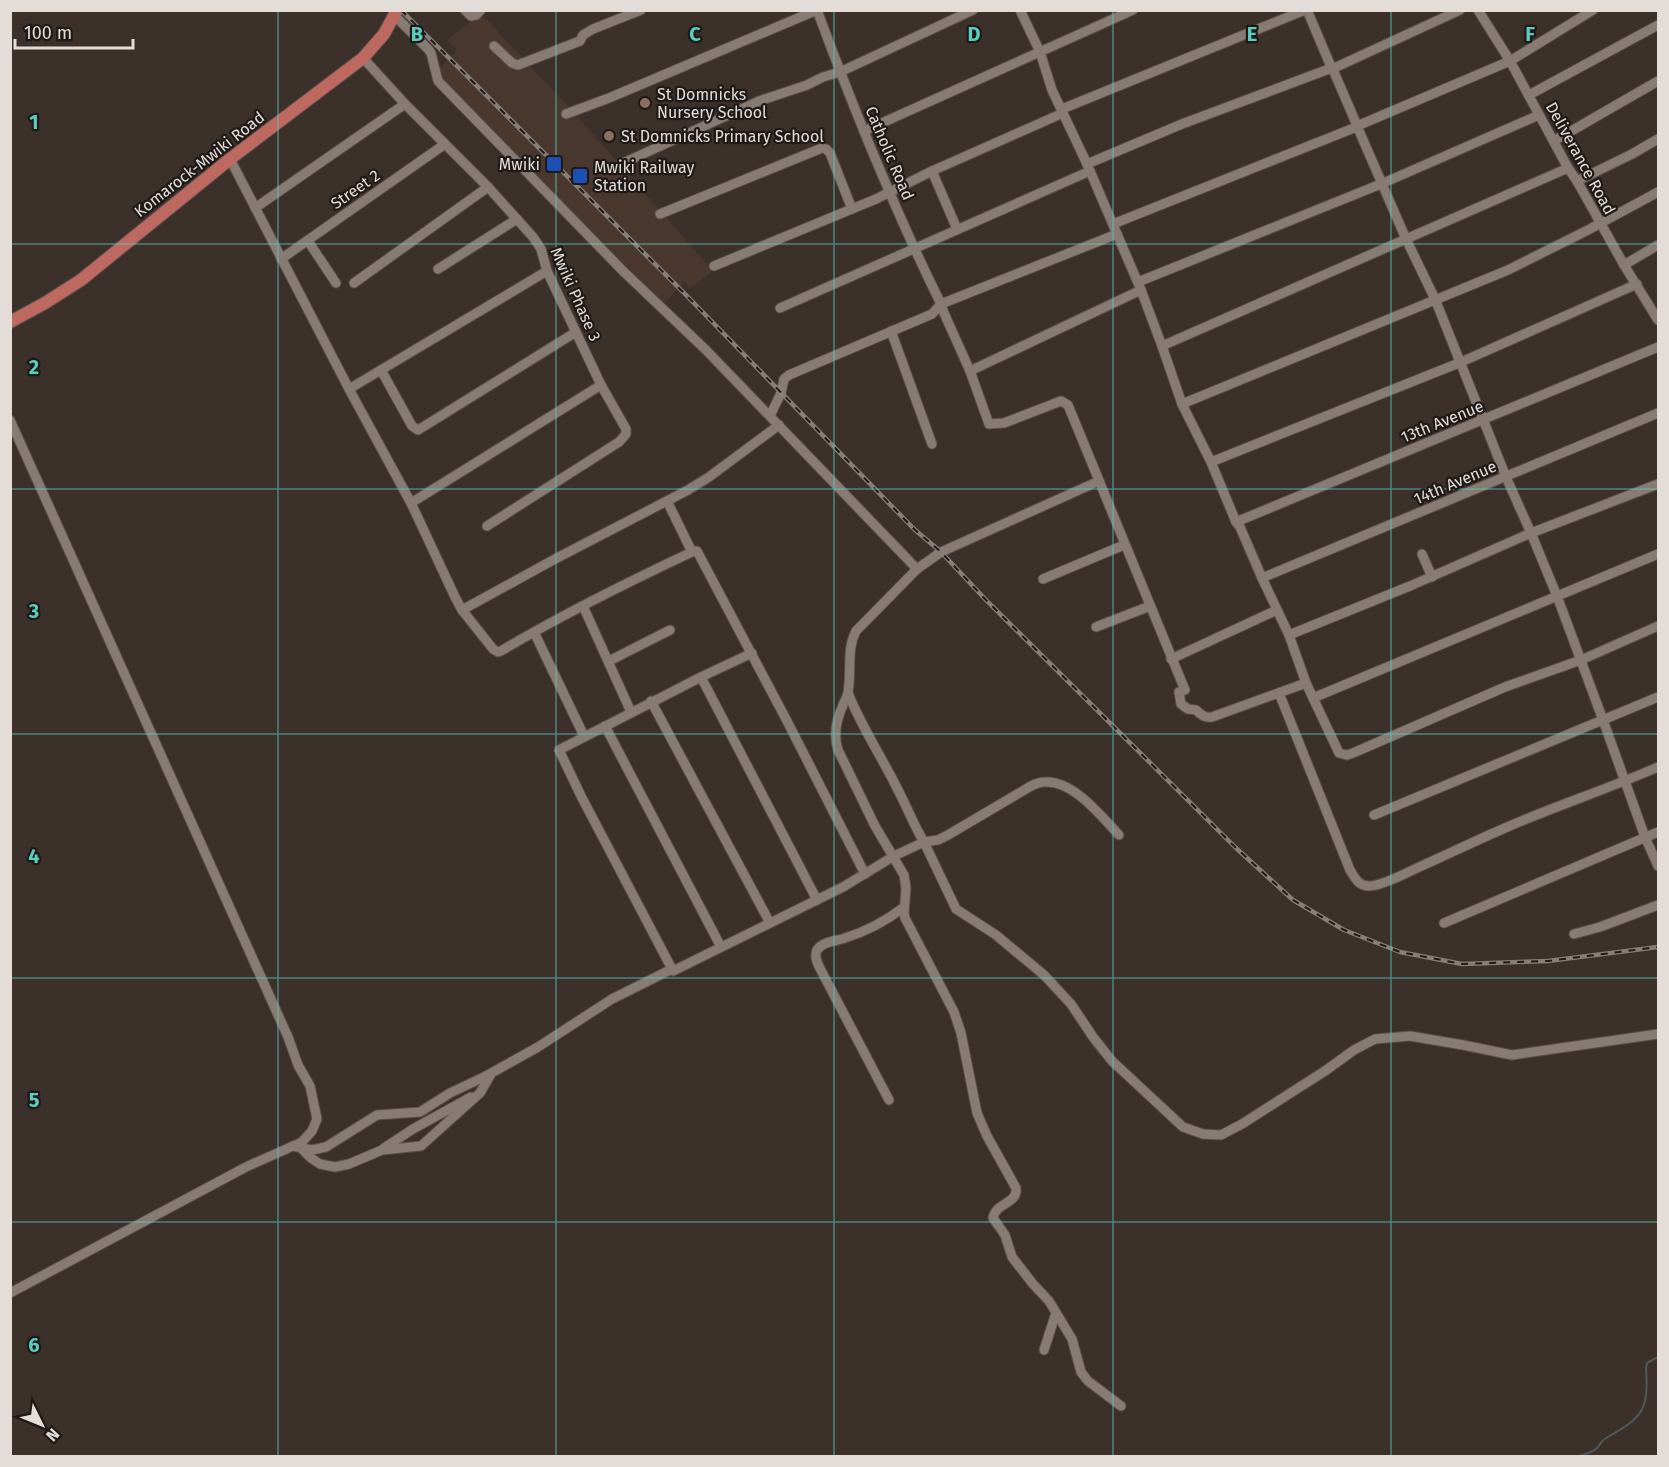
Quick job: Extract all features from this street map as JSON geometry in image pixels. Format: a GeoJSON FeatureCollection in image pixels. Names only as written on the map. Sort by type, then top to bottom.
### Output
{"type":"FeatureCollection","features":[{"type":"Feature","properties":{"kind":"main road","name":"Komarock-Mwiki Road"},"geometry":{"type":"LineString","coordinates":[[10,322],[81,280],[230,159],[363,58],[384,34],[396,13]]}},
{"type":"Feature","properties":{"kind":"street"},"geometry":{"type":"LineString","coordinates":[[465,10],[471,16],[481,10]]}},
{"type":"Feature","properties":{"kind":"street"},"geometry":{"type":"LineString","coordinates":[[494,46],[512,63],[518,65],[580,41],[583,35],[593,29],[641,10]]}},
{"type":"Feature","properties":{"kind":"street"},"geometry":{"type":"LineString","coordinates":[[566,114],[817,10]]}},
{"type":"Feature","properties":{"kind":"street","name":"Catholic Road"},"geometry":{"type":"LineString","coordinates":[[817,10],[864,131],[914,249],[970,371],[989,424],[1004,423],[1061,401],[1065,402],[1099,481]]}},
{"type":"Feature","properties":{"kind":"street"},"geometry":{"type":"LineString","coordinates":[[621,164],[759,101],[840,72],[973,10]]}},
{"type":"Feature","properties":{"kind":"street"},"geometry":{"type":"LineString","coordinates":[[1020,10],[1040,52],[1052,90],[1089,168],[1139,286],[1182,404],[1211,462],[1339,753],[1347,755],[1420,726],[1505,687],[1581,660],[1659,626]]}},
{"type":"Feature","properties":{"kind":"street"},"geometry":{"type":"LineString","coordinates":[[864,131],[1133,10]]}},
{"type":"Feature","properties":{"kind":"street"},"geometry":{"type":"LineString","coordinates":[[714,266],[876,199],[1063,111],[1306,10],[1381,184],[1435,299],[1459,363],[1557,597],[1645,837],[1659,866]]}},
{"type":"Feature","properties":{"kind":"street"},"geometry":{"type":"LineString","coordinates":[[780,308],[1198,118],[1332,69],[1460,10]]}},
{"type":"Feature","properties":{"kind":"street"},"geometry":{"type":"LineString","coordinates":[[1113,224],[1357,126],[1510,61],[1593,10]]}},
{"type":"Feature","properties":{"kind":"street","name":"Deliverance Road"},"geometry":{"type":"LineString","coordinates":[[1480,11],[1600,224],[1659,320]]}},
{"type":"Feature","properties":{"kind":"street"},"geometry":{"type":"LineString","coordinates":[[396,13],[431,53],[438,81],[624,273],[706,350],[917,569]]}},
{"type":"Feature","properties":{"kind":"street"},"geometry":{"type":"LineString","coordinates":[[1529,95],[1659,25]]}},
{"type":"Feature","properties":{"kind":"street","name":"Mwiki Phase 3"},"geometry":{"type":"LineString","coordinates":[[363,58],[405,104],[488,187],[533,237],[601,385],[626,429],[626,434],[620,442],[487,526]]}},
{"type":"Feature","properties":{"kind":"street"},"geometry":{"type":"LineString","coordinates":[[1554,141],[1659,81]]}},
{"type":"Feature","properties":{"kind":"street"},"geometry":{"type":"LineString","coordinates":[[255,208],[405,104]]}},
{"type":"Feature","properties":{"kind":"street"},"geometry":{"type":"LineString","coordinates":[[970,371],[1139,286],[1539,116]]}},
{"type":"Feature","properties":{"kind":"street"},"geometry":{"type":"LineString","coordinates":[[1577,181],[1659,139]]}},
{"type":"Feature","properties":{"kind":"street","name":"Street 2"},"geometry":{"type":"LineString","coordinates":[[281,259],[445,144]]}},
{"type":"Feature","properties":{"kind":"street"},"geometry":{"type":"LineString","coordinates":[[660,214],[822,148],[830,153],[852,209]]}},
{"type":"Feature","properties":{"kind":"street"},"geometry":{"type":"LineString","coordinates":[[230,159],[411,503],[462,610],[495,652],[501,651],[635,578],[696,551],[822,787],[865,874]]}},
{"type":"Feature","properties":{"kind":"street"},"geometry":{"type":"LineString","coordinates":[[1162,346],[1568,168]]}},
{"type":"Feature","properties":{"kind":"street"},"geometry":{"type":"LineString","coordinates":[[932,171],[957,229]]}},
{"type":"Feature","properties":{"kind":"street"},"geometry":{"type":"LineString","coordinates":[[354,283],[488,187]]}},
{"type":"Feature","properties":{"kind":"street"},"geometry":{"type":"LineString","coordinates":[[1182,404],[1508,270],[1659,192]]}},
{"type":"Feature","properties":{"kind":"street"},"geometry":{"type":"LineString","coordinates":[[438,269],[517,219]]}},
{"type":"Feature","properties":{"kind":"street"},"geometry":{"type":"LineString","coordinates":[[770,416],[781,393],[784,379],[789,375],[932,314],[941,304],[1117,234]]}},
{"type":"Feature","properties":{"kind":"street"},"geometry":{"type":"LineString","coordinates":[[308,241],[336,283]]}},
{"type":"Feature","properties":{"kind":"street"},"geometry":{"type":"LineString","coordinates":[[1624,265],[1659,245]]}},
{"type":"Feature","properties":{"kind":"street"},"geometry":{"type":"LineString","coordinates":[[349,389],[547,271]]}},
{"type":"Feature","properties":{"kind":"street"},"geometry":{"type":"LineString","coordinates":[[1211,462],[1459,363],[1637,284]]}},
{"type":"Feature","properties":{"kind":"street"},"geometry":{"type":"LineString","coordinates":[[1650,304],[1659,299]]}},
{"type":"Feature","properties":{"kind":"street"},"geometry":{"type":"LineString","coordinates":[[891,331],[932,444]]}},
{"type":"Feature","properties":{"kind":"street"},"geometry":{"type":"LineString","coordinates":[[381,369],[412,426],[418,430],[576,332]]}},
{"type":"Feature","properties":{"kind":"street","name":"13th Avenue"},"geometry":{"type":"LineString","coordinates":[[1236,522],[1659,347]]}},
{"type":"Feature","properties":{"kind":"street"},"geometry":{"type":"LineString","coordinates":[[411,503],[601,385]]}},
{"type":"Feature","properties":{"kind":"street","name":"14th Avenue"},"geometry":{"type":"LineString","coordinates":[[1262,578],[1659,412]]}},
{"type":"Feature","properties":{"kind":"street"},"geometry":{"type":"LineString","coordinates":[[10,420],[288,1037],[298,1065],[309,1086],[317,1119],[312,1131],[297,1147],[246,1167],[10,1293]]}},
{"type":"Feature","properties":{"kind":"street"},"geometry":{"type":"LineString","coordinates":[[462,610],[709,477],[779,425]]}},
{"type":"Feature","properties":{"kind":"street"},"geometry":{"type":"LineString","coordinates":[[1121,1406],[1081,1372],[1072,1339],[1049,1301],[1012,1257],[1005,1235],[993,1218],[999,1207],[1015,1196],[1016,1188],[977,1113],[961,1033],[954,1012],[905,918],[904,875],[875,826],[835,740],[835,729],[848,693],[851,641],[856,631],[917,569],[941,552],[1099,481],[1185,690],[1179,692],[1181,704],[1206,717],[1212,717],[1306,682]]}},
{"type":"Feature","properties":{"kind":"street"},"geometry":{"type":"LineString","coordinates":[[1289,636],[1531,533],[1659,484]]}},
{"type":"Feature","properties":{"kind":"street"},"geometry":{"type":"LineString","coordinates":[[667,501],[692,552]]}},
{"type":"Feature","properties":{"kind":"street"},"geometry":{"type":"LineString","coordinates":[[1043,579],[1124,545]]}},
{"type":"Feature","properties":{"kind":"street"},"geometry":{"type":"LineString","coordinates":[[1422,554],[1432,577]]}},
{"type":"Feature","properties":{"kind":"street"},"geometry":{"type":"LineString","coordinates":[[1313,698],[1659,554]]}},
{"type":"Feature","properties":{"kind":"street"},"geometry":{"type":"LineString","coordinates":[[583,606],[631,712]]}},
{"type":"Feature","properties":{"kind":"street"},"geometry":{"type":"LineString","coordinates":[[1096,627],[1150,606]]}},
{"type":"Feature","properties":{"kind":"street"},"geometry":{"type":"LineString","coordinates":[[1171,659],[1277,610]]}},
{"type":"Feature","properties":{"kind":"street"},"geometry":{"type":"LineString","coordinates":[[609,661],[670,630]]}},
{"type":"Feature","properties":{"kind":"street"},"geometry":{"type":"LineString","coordinates":[[534,632],[584,736]]}},
{"type":"Feature","properties":{"kind":"street"},"geometry":{"type":"LineString","coordinates":[[672,969],[559,750],[651,701],[752,654]]}},
{"type":"Feature","properties":{"kind":"street"},"geometry":{"type":"LineString","coordinates":[[700,677],[817,900]]}},
{"type":"Feature","properties":{"kind":"street"},"geometry":{"type":"LineString","coordinates":[[848,693],[956,909],[996,935],[1044,975],[1071,1004],[1112,1060],[1183,1127],[1203,1134],[1221,1135],[1375,1039],[1410,1036],[1463,1044],[1512,1055],[1659,1034]]}},
{"type":"Feature","properties":{"kind":"street"},"geometry":{"type":"LineString","coordinates":[[1279,693],[1350,870],[1359,884],[1366,886],[1373,886],[1401,875],[1507,827],[1659,767]]}},
{"type":"Feature","properties":{"kind":"street"},"geometry":{"type":"LineString","coordinates":[[1374,815],[1659,697]]}},
{"type":"Feature","properties":{"kind":"street"},"geometry":{"type":"LineString","coordinates":[[651,701],[770,923]]}},
{"type":"Feature","properties":{"kind":"street"},"geometry":{"type":"LineString","coordinates":[[605,726],[721,947]]}},
{"type":"Feature","properties":{"kind":"street"},"geometry":{"type":"LineString","coordinates":[[297,1147],[312,1150],[326,1147],[377,1115],[420,1112],[450,1093],[538,1047],[612,999],[672,969],[675,971],[817,900],[894,856],[924,842],[938,840],[948,835],[1031,786],[1046,782],[1070,788],[1081,795],[1119,835]]}},
{"type":"Feature","properties":{"kind":"street"},"geometry":{"type":"LineString","coordinates":[[1444,923],[1659,832]]}},
{"type":"Feature","properties":{"kind":"street"},"geometry":{"type":"LineString","coordinates":[[1574,934],[1659,905]]}},
{"type":"Feature","properties":{"kind":"street"},"geometry":{"type":"LineString","coordinates":[[889,1100],[824,976],[816,953],[818,947],[866,931],[888,920],[904,907]]}},
{"type":"Feature","properties":{"kind":"street"},"geometry":{"type":"LineString","coordinates":[[382,1150],[421,1146],[481,1092],[493,1072]]}},
{"type":"Feature","properties":{"kind":"street"},"geometry":{"type":"LineString","coordinates":[[297,1147],[320,1164],[335,1167],[349,1164],[382,1150],[413,1129],[481,1092]]}},
{"type":"Feature","properties":{"kind":"street"},"geometry":{"type":"LineString","coordinates":[[1044,1350],[1056,1313]]}},
{"type":"Feature","properties":{"kind":"shaded area"},"geometry":{"type":"Polygon","coordinates":[[[481,14],[568,106],[713,271],[691,288],[684,282],[664,304],[435,73],[457,50],[447,40],[481,14]]]}},
{"type":"Feature","properties":{"kind":"waterway"},"geometry":{"type":"LineString","coordinates":[[1580,1456],[1591,1452],[1604,1439],[1628,1425],[1641,1412],[1646,1394],[1647,1363],[1658,1357]]}},
{"type":"Feature","properties":{"kind":"railway"},"geometry":{"type":"LineString","coordinates":[[401,10],[686,295],[914,529],[941,552],[985,599],[1236,848],[1293,900],[1344,930],[1400,952],[1462,964],[1548,961],[1658,947]]}},
{"type":"Feature","properties":{"kind":"place","name":"St Domnicks Nursery School"},"geometry":{"type":"Point","coordinates":[645,103]}},
{"type":"Feature","properties":{"kind":"place","name":"St Domnicks Primary School"},"geometry":{"type":"Point","coordinates":[609,136]}},
{"type":"Feature","properties":{"kind":"place","name":"Mwiki"},"geometry":{"type":"Point","coordinates":[554,164]}},
{"type":"Feature","properties":{"kind":"place","name":"Mwiki Railway Station"},"geometry":{"type":"Point","coordinates":[580,176]}}]}
